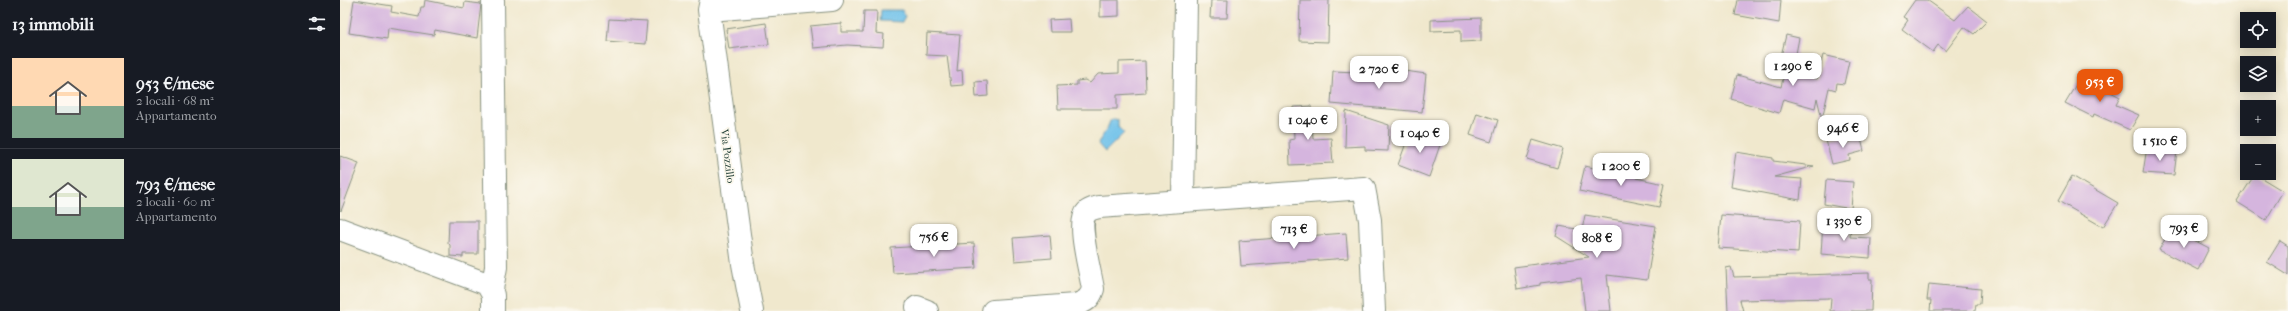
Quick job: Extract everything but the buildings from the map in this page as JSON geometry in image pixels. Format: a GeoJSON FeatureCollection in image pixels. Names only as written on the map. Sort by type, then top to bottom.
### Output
{"type":"FeatureCollection","features":[{"type":"Feature","properties":{"kind":"street"},"geometry":{"type":"LineString","coordinates":[[493,0],[496,267],[492,289],[493,311]]}},
{"type":"Feature","properties":{"kind":"street"},"geometry":{"type":"LineString","coordinates":[[710,5],[832,0]]}},
{"type":"Feature","properties":{"kind":"street"},"geometry":{"type":"LineString","coordinates":[[1182,200],[1186,0]]}},
{"type":"Feature","properties":{"kind":"street","name":"Via Pozzillo"},"geometry":{"type":"LineString","coordinates":[[710,5],[742,264],[752,311]]}},
{"type":"Feature","properties":{"kind":"street"},"geometry":{"type":"LineString","coordinates":[[993,311],[1075,305],[1084,302],[1091,296],[1093,289],[1083,230],[1083,219],[1088,212],[1099,207],[1364,188],[1370,220],[1374,311]]}},
{"type":"Feature","properties":{"kind":"street"},"geometry":{"type":"LineString","coordinates":[[340,229],[488,284],[492,289]]}},
{"type":"Feature","properties":{"kind":"water"},"geometry":{"type":"Polygon","coordinates":[[[881,10],[902,10],[905,16],[902,22],[880,21],[881,10]]]}},
{"type":"Feature","properties":{"kind":"water"},"geometry":{"type":"Polygon","coordinates":[[[1114,119],[1118,120],[1118,127],[1124,133],[1105,152],[1098,144],[1110,121],[1114,119]]]}}]}
